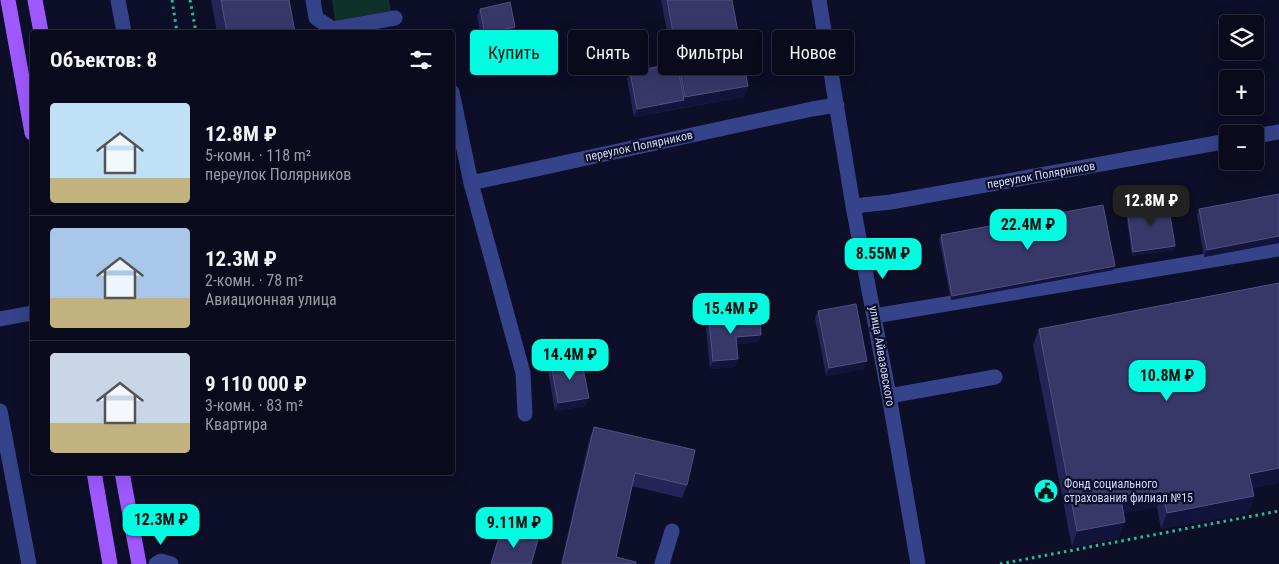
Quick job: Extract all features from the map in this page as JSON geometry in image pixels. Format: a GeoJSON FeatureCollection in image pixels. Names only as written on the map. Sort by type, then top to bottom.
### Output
{"type":"FeatureCollection","features":[{"type":"Feature","properties":{"kind":"main road"},"geometry":{"type":"LineString","coordinates":[[8,0],[30,122]]}},
{"type":"Feature","properties":{"kind":"main road"},"geometry":{"type":"LineString","coordinates":[[35,0],[41,30]]}},
{"type":"Feature","properties":{"kind":"main road"},"geometry":{"type":"LineString","coordinates":[[95,475],[110,564]]}},
{"type":"Feature","properties":{"kind":"main road"},"geometry":{"type":"LineString","coordinates":[[123,475],[138,564]]}},
{"type":"Feature","properties":{"kind":"street"},"geometry":{"type":"LineString","coordinates":[[118,0],[124,30]]}},
{"type":"Feature","properties":{"kind":"street"},"geometry":{"type":"LineString","coordinates":[[313,0],[316,18],[333,29],[395,18]]}},
{"type":"Feature","properties":{"kind":"street","name":"улица Айвазовского"},"geometry":{"type":"LineString","coordinates":[[819,0],[918,564]]}},
{"type":"Feature","properties":{"kind":"street"},"geometry":{"type":"LineString","coordinates":[[455,106],[471,182],[523,373],[525,414]]}},
{"type":"Feature","properties":{"kind":"street","name":"переулок Полярников"},"geometry":{"type":"LineString","coordinates":[[471,182],[812,109],[837,106]]}},
{"type":"Feature","properties":{"kind":"street"},"geometry":{"type":"LineString","coordinates":[[1264,134],[1279,132]]}},
{"type":"Feature","properties":{"kind":"street","name":"переулок Полярников"},"geometry":{"type":"LineString","coordinates":[[854,206],[891,202],[1219,143]]}},
{"type":"Feature","properties":{"kind":"street"},"geometry":{"type":"LineString","coordinates":[[874,316],[1279,249]]}},
{"type":"Feature","properties":{"kind":"street"},"geometry":{"type":"LineString","coordinates":[[0,319],[30,313]]}},
{"type":"Feature","properties":{"kind":"street"},"geometry":{"type":"LineString","coordinates":[[889,396],[995,377]]}},
{"type":"Feature","properties":{"kind":"street"},"geometry":{"type":"LineString","coordinates":[[0,411],[28,564]]}},
{"type":"Feature","properties":{"kind":"street"},"geometry":{"type":"LineString","coordinates":[[662,564],[672,531]]}},
{"type":"Feature","properties":{"kind":"street"},"geometry":{"type":"LineString","coordinates":[[156,564],[160,561],[171,564]]}},
{"type":"Feature","properties":{"kind":"path"},"geometry":{"type":"LineString","coordinates":[[172,0],[178,30]]}},
{"type":"Feature","properties":{"kind":"path"},"geometry":{"type":"LineString","coordinates":[[190,0],[196,30]]}},
{"type":"Feature","properties":{"kind":"path"},"geometry":{"type":"LineString","coordinates":[[1000,564],[1279,511]]}},
{"type":"Feature","properties":{"kind":"green space"},"geometry":{"type":"Polygon","coordinates":[[[332,0],[389,0],[391,11],[335,21],[332,0]]]}},
{"type":"Feature","properties":{"kind":"building"},"geometry":{"type":"Polygon","coordinates":[[[221,0],[289,0],[295,30],[227,30],[221,0]]]}},
{"type":"Feature","properties":{"kind":"building"},"geometry":{"type":"Polygon","coordinates":[[[667,0],[732,0],[738,30],[673,30],[667,0]]]}},
{"type":"Feature","properties":{"kind":"building"},"geometry":{"type":"Polygon","coordinates":[[[510,2],[515,27],[502,30],[484,30],[480,9],[510,2]]]}},
{"type":"Feature","properties":{"kind":"building"},"geometry":{"type":"Polygon","coordinates":[[[658,67],[658,75],[679,75],[684,100],[637,109],[631,75],[648,75],[648,69],[658,67]]]}},
{"type":"Feature","properties":{"kind":"building"},"geometry":{"type":"Polygon","coordinates":[[[681,75],[746,75],[748,86],[685,97],[681,75]]]}},
{"type":"Feature","properties":{"kind":"building"},"geometry":{"type":"Polygon","coordinates":[[[1279,194],[1279,236],[1207,250],[1199,209],[1279,194]]]}},
{"type":"Feature","properties":{"kind":"building"},"geometry":{"type":"Polygon","coordinates":[[[1168,202],[1175,246],[1133,252],[1127,209],[1168,202]]]}},
{"type":"Feature","properties":{"kind":"building"},"geometry":{"type":"Polygon","coordinates":[[[1103,205],[1115,266],[952,296],[941,235],[1103,205]]]}},
{"type":"Feature","properties":{"kind":"building"},"geometry":{"type":"Polygon","coordinates":[[[1279,283],[1279,468],[1249,474],[1254,496],[1167,513],[1162,491],[1121,499],[1125,522],[1077,531],[1039,329],[1279,283]]]}},
{"type":"Feature","properties":{"kind":"building"},"geometry":{"type":"Polygon","coordinates":[[[856,304],[867,361],[829,368],[818,311],[856,304]]]}},
{"type":"Feature","properties":{"kind":"building"},"geometry":{"type":"Polygon","coordinates":[[[760,316],[761,335],[736,337],[738,359],[713,361],[709,320],[760,316]]]}},
{"type":"Feature","properties":{"kind":"building"},"geometry":{"type":"Polygon","coordinates":[[[581,358],[589,398],[558,403],[551,363],[581,358]]]}},
{"type":"Feature","properties":{"kind":"building"},"geometry":{"type":"Polygon","coordinates":[[[594,427],[695,450],[687,485],[635,473],[616,557],[636,562],[636,564],[562,564],[594,427]]]}},
{"type":"Feature","properties":{"kind":"building"},"geometry":{"type":"Polygon","coordinates":[[[501,530],[538,540],[531,564],[491,564],[501,530]]]}},
{"type":"Feature","properties":{"kind":"place","name":"Фонд социального страхования филиал №15"},"geometry":{"type":"Point","coordinates":[1046,491]}}]}
